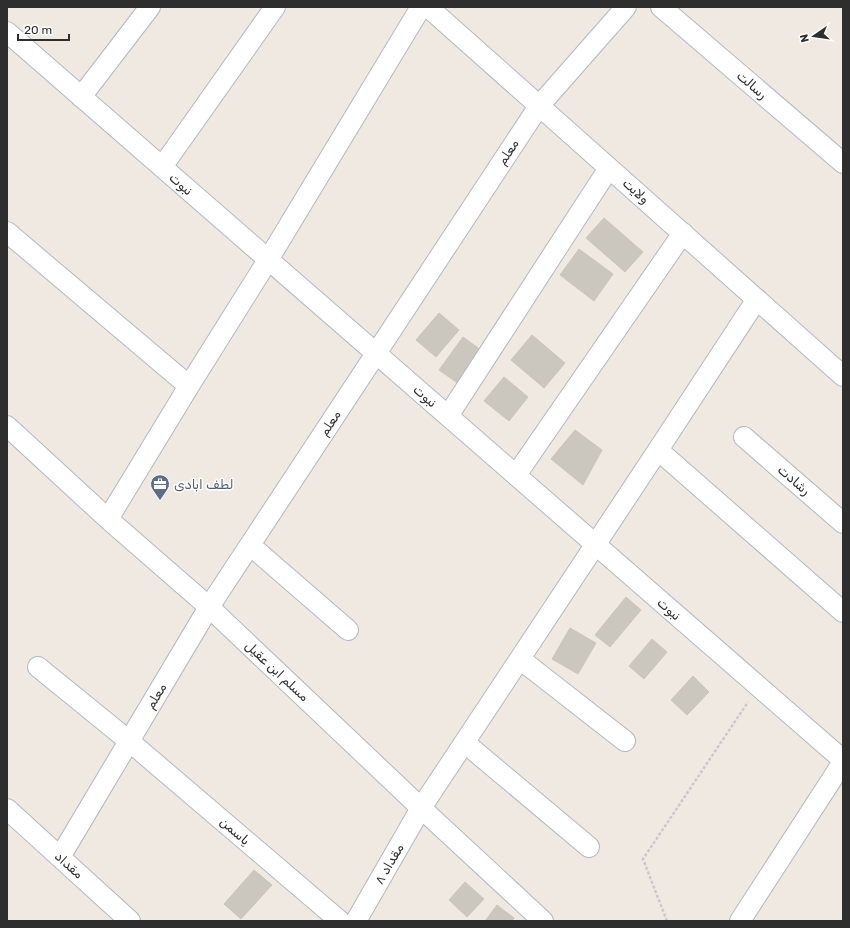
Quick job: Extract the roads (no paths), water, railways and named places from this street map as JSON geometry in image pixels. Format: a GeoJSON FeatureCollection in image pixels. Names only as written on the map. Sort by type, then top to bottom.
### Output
{"type":"FeatureCollection","features":[{"type":"Feature","properties":{"kind":"street"},"geometry":{"type":"LineString","coordinates":[[81,97],[150,7]]}},
{"type":"Feature","properties":{"kind":"street"},"geometry":{"type":"LineString","coordinates":[[162,167],[276,7]]}},
{"type":"Feature","properties":{"kind":"street"},"geometry":{"type":"LineString","coordinates":[[108,519],[268,260],[421,7]]}},
{"type":"Feature","properties":{"kind":"street","name":"ولایت"},"geometry":{"type":"LineString","coordinates":[[428,7],[843,376]]}},
{"type":"Feature","properties":{"kind":"street","name":"معلم"},"geometry":{"type":"LineString","coordinates":[[60,857],[209,607],[539,106],[626,7]]}},
{"type":"Feature","properties":{"kind":"street","name":"رسالت"},"geometry":{"type":"LineString","coordinates":[[661,7],[843,163]]}},
{"type":"Feature","properties":{"kind":"street","name":"نبوت"},"geometry":{"type":"LineString","coordinates":[[7,32],[843,761]]}},
{"type":"Feature","properties":{"kind":"street"},"geometry":{"type":"LineString","coordinates":[[448,416],[609,168]]}},
{"type":"Feature","properties":{"kind":"street"},"geometry":{"type":"LineString","coordinates":[[7,232],[189,386]]}},
{"type":"Feature","properties":{"kind":"street"},"geometry":{"type":"LineString","coordinates":[[516,475],[683,233]]}},
{"type":"Feature","properties":{"kind":"street","name":"مقداد ۸"},"geometry":{"type":"LineString","coordinates":[[356,921],[421,808],[596,545],[756,299]]}},
{"type":"Feature","properties":{"kind":"street","name":"مسلم ابن عقیل"},"geometry":{"type":"LineString","coordinates":[[7,426],[108,519],[209,607],[421,808],[543,921]]}},
{"type":"Feature","properties":{"kind":"street","name":"رشادت"},"geometry":{"type":"LineString","coordinates":[[744,438],[843,523]]}},
{"type":"Feature","properties":{"kind":"street"},"geometry":{"type":"LineString","coordinates":[[658,450],[843,612]]}},
{"type":"Feature","properties":{"kind":"street"},"geometry":{"type":"LineString","coordinates":[[250,545],[348,630]]}},
{"type":"Feature","properties":{"kind":"street"},"geometry":{"type":"LineString","coordinates":[[520,659],[625,741]]}},
{"type":"Feature","properties":{"kind":"street","name":"یاسمن"},"geometry":{"type":"LineString","coordinates":[[38,667],[129,741],[340,921]]}},
{"type":"Feature","properties":{"kind":"street"},"geometry":{"type":"LineString","coordinates":[[465,743],[589,847]]}},
{"type":"Feature","properties":{"kind":"street"},"geometry":{"type":"LineString","coordinates":[[740,921],[843,761]]}},
{"type":"Feature","properties":{"kind":"street","name":"مقداد"},"geometry":{"type":"LineString","coordinates":[[7,809],[130,921]]}},
{"type":"Feature","properties":{"kind":"place","name":"لطف ابادی"},"geometry":{"type":"Point","coordinates":[160,501]}}]}
